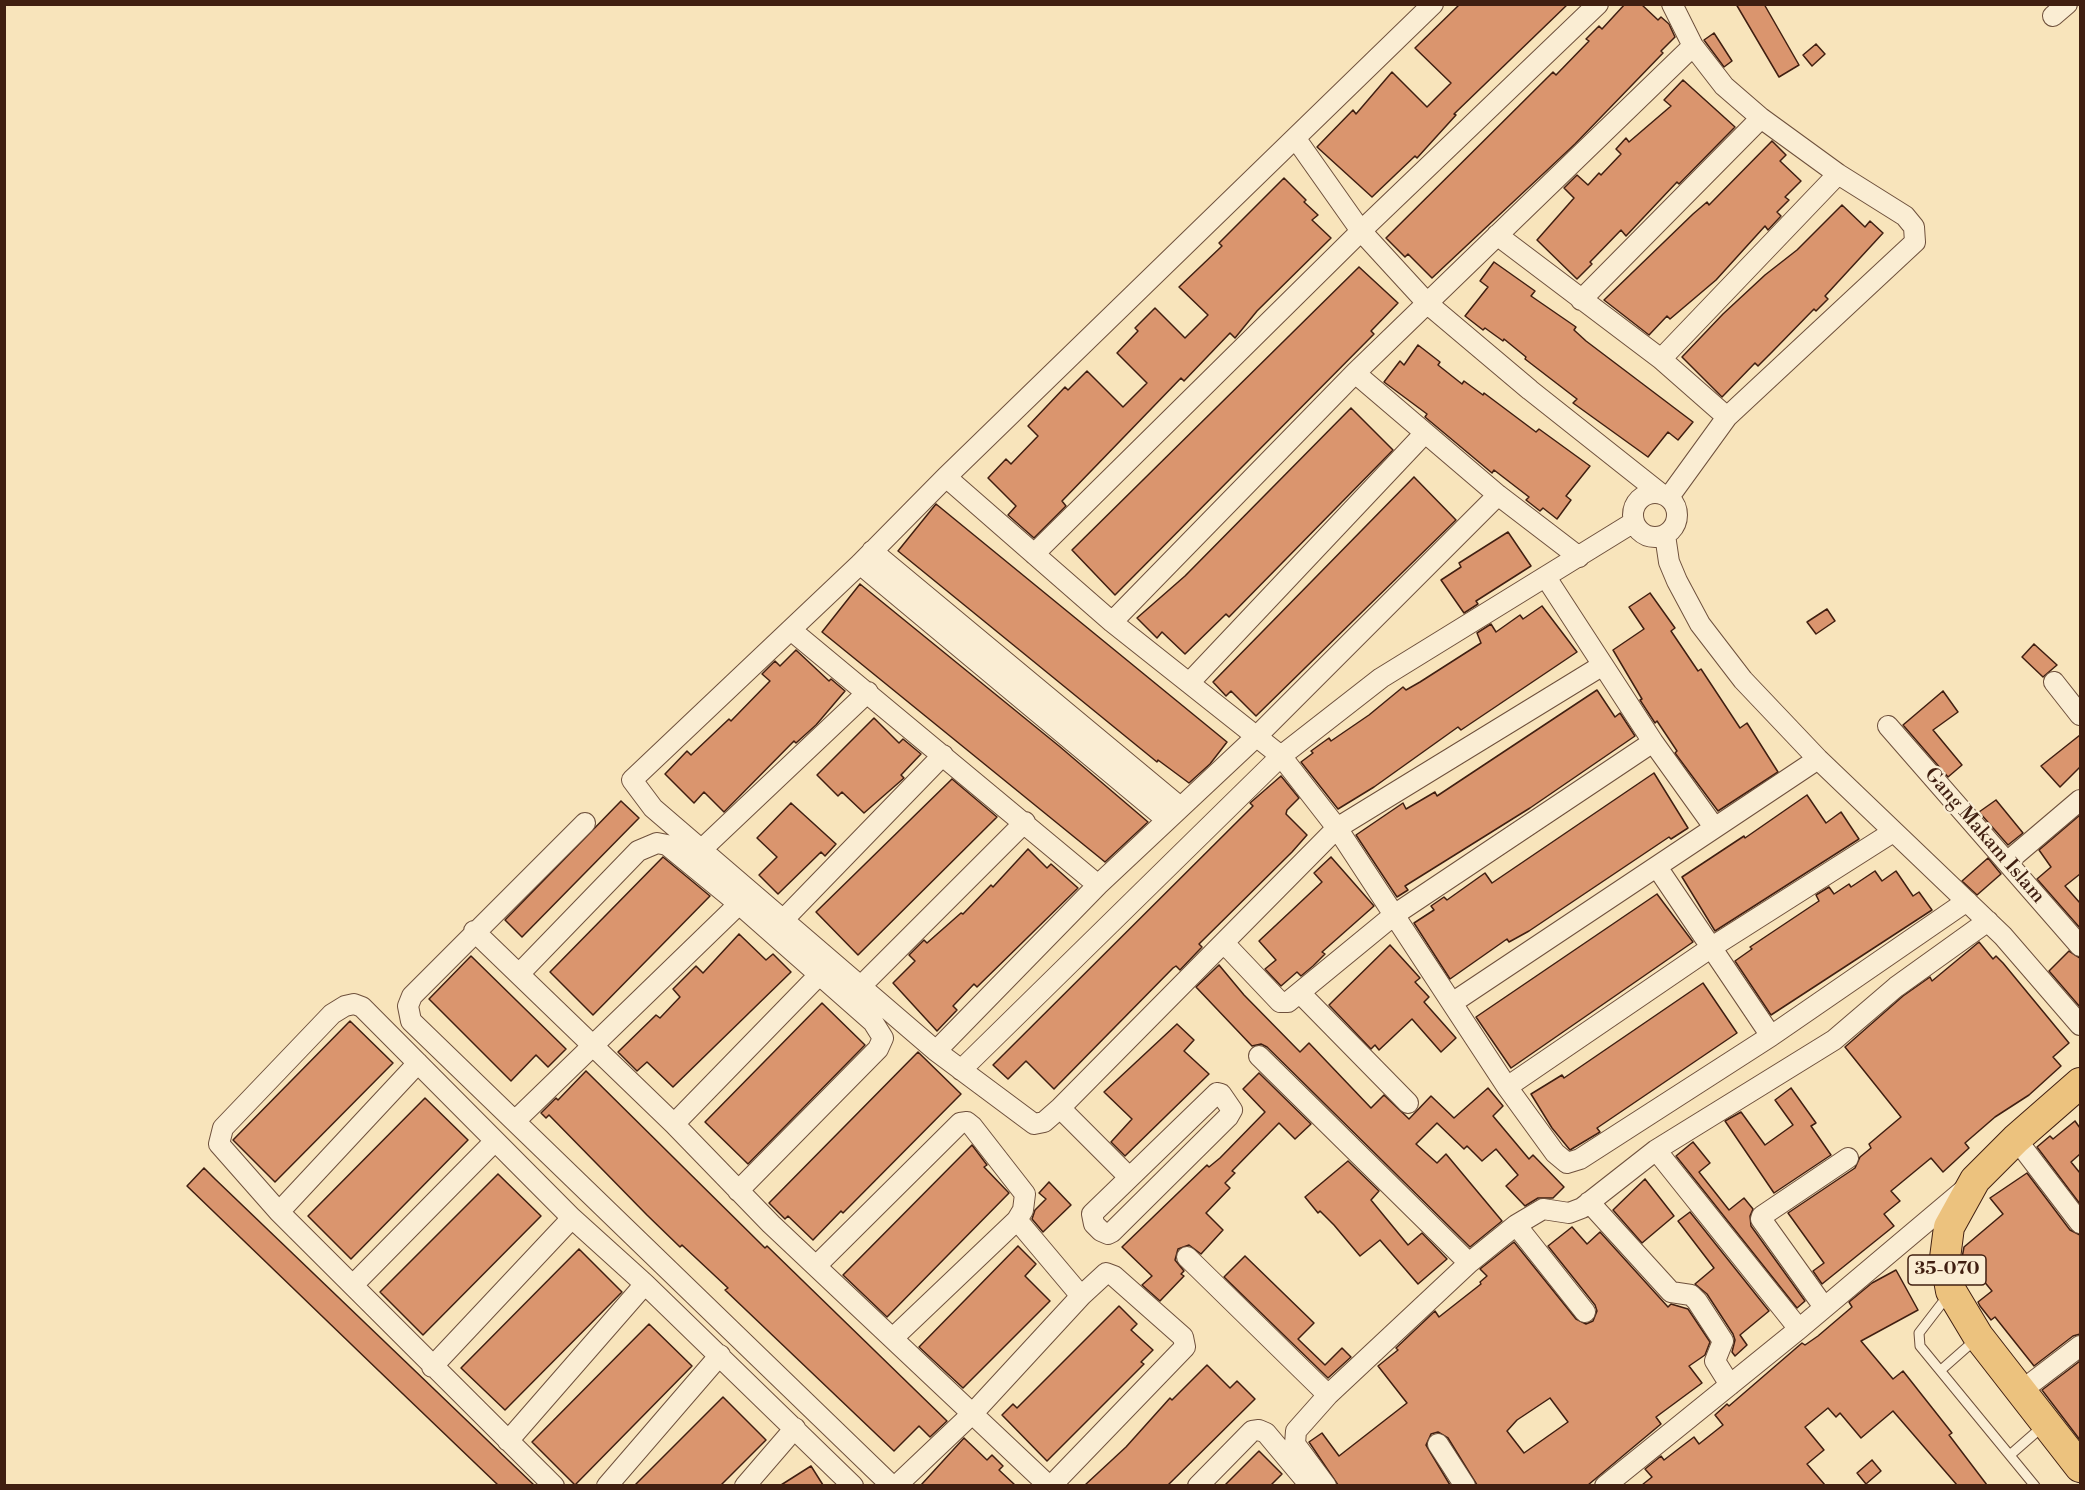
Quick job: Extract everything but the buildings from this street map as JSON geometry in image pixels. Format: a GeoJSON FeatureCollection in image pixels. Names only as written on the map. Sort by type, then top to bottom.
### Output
{"type":"FeatureCollection","features":[{"type":"Feature","properties":{"kind":"main road","name":"35-070"},"geometry":{"type":"LineString","coordinates":[[2080,1083],[2016,1139],[1975,1180],[1949,1227],[1945,1258],[1951,1291],[1978,1336],[2080,1467]]}},
{"type":"Feature","properties":{"kind":"street"},"geometry":{"type":"LineString","coordinates":[[1433,4],[946,477],[866,558],[632,780],[644,800],[701,850],[936,1051],[1034,1124],[1044,1122],[1060,1108],[1337,828],[1603,664]]}},
{"type":"Feature","properties":{"kind":"street"},"geometry":{"type":"LineString","coordinates":[[1034,554],[1361,231],[1598,4]]}},
{"type":"Feature","properties":{"kind":"street"},"geometry":{"type":"LineString","coordinates":[[1664,495],[1727,417],[1915,242],[1914,227],[1905,216],[1838,174],[1761,118],[1724,86],[1693,46],[1672,4]]}},
{"type":"Feature","properties":{"kind":"street"},"geometry":{"type":"LineString","coordinates":[[1112,622],[1355,374],[1693,46]]}},
{"type":"Feature","properties":{"kind":"street"},"geometry":{"type":"LineString","coordinates":[[1581,300],[1761,118]]}},
{"type":"Feature","properties":{"kind":"street"},"geometry":{"type":"LineString","coordinates":[[1296,139],[1361,231],[1428,304],[1530,390],[1664,495],[1675,504],[1677,520],[1675,526],[1665,535],[1656,538],[1647,536],[1634,522],[1633,513],[1636,504],[1651,493],[1664,495]]}},
{"type":"Feature","properties":{"kind":"street"},"geometry":{"type":"LineString","coordinates":[[1661,359],[1838,174]]}},
{"type":"Feature","properties":{"kind":"street"},"geometry":{"type":"LineString","coordinates":[[1497,235],[1661,359],[1727,417]]}},
{"type":"Feature","properties":{"kind":"street"},"geometry":{"type":"LineString","coordinates":[[1355,374],[1498,495],[1578,557]]}},
{"type":"Feature","properties":{"kind":"street"},"geometry":{"type":"LineString","coordinates":[[1189,683],[1424,434]]}},
{"type":"Feature","properties":{"kind":"street"},"geometry":{"type":"LineString","coordinates":[[946,477],[1112,622],[1258,735],[1281,756],[1337,828],[1507,1087],[1555,1153],[1567,1163],[1580,1160],[1771,1036],[1967,901]]}},
{"type":"Feature","properties":{"kind":"street"},"geometry":{"type":"LineString","coordinates":[[936,1051],[1098,885],[1258,735],[1498,495]]}},
{"type":"Feature","properties":{"kind":"street"},"geometry":{"type":"LineString","coordinates":[[961,1070],[1281,756],[1382,678],[1547,579],[1634,522]]}},
{"type":"Feature","properties":{"kind":"street"},"geometry":{"type":"LineString","coordinates":[[1665,535],[1669,562],[1700,624],[1743,680],[1818,759],[1988,921],[2080,1025]]}},
{"type":"Feature","properties":{"kind":"street"},"geometry":{"type":"LineString","coordinates":[[866,558],[1173,813]]}},
{"type":"Feature","properties":{"kind":"street"},"geometry":{"type":"LineString","coordinates":[[1547,579],[1653,741],[1714,827]]}},
{"type":"Feature","properties":{"kind":"street"},"geometry":{"type":"LineString","coordinates":[[791,630],[1025,822],[1098,885]]}},
{"type":"Feature","properties":{"kind":"street"},"geometry":{"type":"LineString","coordinates":[[2054,682],[2080,715]]}},
{"type":"Feature","properties":{"kind":"street"},"geometry":{"type":"LineString","coordinates":[[701,850],[868,692]]}},
{"type":"Feature","properties":{"kind":"street","name":"Gang Makam Islam"},"geometry":{"type":"LineString","coordinates":[[1888,726],[2080,946]]}},
{"type":"Feature","properties":{"kind":"street"},"geometry":{"type":"LineString","coordinates":[[1224,943],[1280,1002],[1288,1002],[1301,994],[1394,915],[1653,741]]}},
{"type":"Feature","properties":{"kind":"street"},"geometry":{"type":"LineString","coordinates":[[784,919],[943,755]]}},
{"type":"Feature","properties":{"kind":"street"},"geometry":{"type":"LineString","coordinates":[[1452,1003],[1818,759]]}},
{"type":"Feature","properties":{"kind":"street"},"geometry":{"type":"LineString","coordinates":[[2007,862],[2080,800]]}},
{"type":"Feature","properties":{"kind":"street"},"geometry":{"type":"LineString","coordinates":[[861,986],[1025,822]]}},
{"type":"Feature","properties":{"kind":"street"},"geometry":{"type":"LineString","coordinates":[[585,823],[474,931],[412,996],[408,1013],[411,1021],[892,1485]]}},
{"type":"Feature","properties":{"kind":"street"},"geometry":{"type":"LineString","coordinates":[[1507,1087],[1712,947],[1893,832]]}},
{"type":"Feature","properties":{"kind":"street"},"geometry":{"type":"LineString","coordinates":[[519,974],[638,851],[649,844],[667,845],[739,904],[873,1022],[883,1038],[878,1048],[738,1191]]}},
{"type":"Feature","properties":{"kind":"street"},"geometry":{"type":"LineString","coordinates":[[1657,867],[1771,1036]]}},
{"type":"Feature","properties":{"kind":"street"},"geometry":{"type":"LineString","coordinates":[[516,1120],[739,904]]}},
{"type":"Feature","properties":{"kind":"street"},"geometry":{"type":"LineString","coordinates":[[1326,1485],[1295,1444],[1296,1431],[1328,1395],[1469,1263],[1516,1225],[1543,1209],[1569,1213],[1589,1202],[1656,1150],[1834,1040],[1896,987],[1988,921]]}},
{"type":"Feature","properties":{"kind":"street"},"geometry":{"type":"LineString","coordinates":[[474,931],[674,1124],[738,1191],[816,1266],[894,1337],[974,1412],[1050,1485],[1185,1347],[1183,1337],[1114,1276],[1106,1273],[1081,1296],[974,1412],[896,1485]]}},
{"type":"Feature","properties":{"kind":"street"},"geometry":{"type":"LineString","coordinates":[[674,1124],[820,974]]}},
{"type":"Feature","properties":{"kind":"street"},"geometry":{"type":"LineString","coordinates":[[1301,994],[1408,1103]]}},
{"type":"Feature","properties":{"kind":"street"},"geometry":{"type":"LineString","coordinates":[[554,1485],[432,1367],[354,1285],[279,1212],[219,1144],[223,1128],[332,1014],[345,1006],[354,1004],[362,1007],[537,1184],[720,1355],[853,1485]]}},
{"type":"Feature","properties":{"kind":"street"},"geometry":{"type":"LineString","coordinates":[[1259,1056],[1469,1263]]}},
{"type":"Feature","properties":{"kind":"street"},"geometry":{"type":"LineString","coordinates":[[279,1212],[418,1063]]}},
{"type":"Feature","properties":{"kind":"street"},"geometry":{"type":"LineString","coordinates":[[463,1108],[482,1089]]}},
{"type":"Feature","properties":{"kind":"street"},"geometry":{"type":"LineString","coordinates":[[1217,1093],[1221,1094],[1232,1110],[1228,1117],[1112,1232],[1108,1234],[1101,1231],[1091,1219],[1092,1214],[1129,1177],[1212,1096],[1217,1093]]}},
{"type":"Feature","properties":{"kind":"street"},"geometry":{"type":"LineString","coordinates":[[1060,1108],[1129,1177]]}},
{"type":"Feature","properties":{"kind":"street"},"geometry":{"type":"LineString","coordinates":[[816,1266],[960,1123],[967,1122],[972,1126],[1025,1194],[1023,1210],[1017,1220],[894,1337]]}},
{"type":"Feature","properties":{"kind":"street"},"geometry":{"type":"LineString","coordinates":[[2016,1139],[2080,1223]]}},
{"type":"Feature","properties":{"kind":"street"},"geometry":{"type":"LineString","coordinates":[[354,1285],[494,1142]]}},
{"type":"Feature","properties":{"kind":"street"},"geometry":{"type":"LineString","coordinates":[[1656,1150],[1799,1329]]}},
{"type":"Feature","properties":{"kind":"street"},"geometry":{"type":"LineString","coordinates":[[1824,1307],[1761,1219],[1762,1216],[1848,1158]]}},
{"type":"Feature","properties":{"kind":"street"},"geometry":{"type":"LineString","coordinates":[[537,1184],[559,1162]]}},
{"type":"Feature","properties":{"kind":"street"},"geometry":{"type":"LineString","coordinates":[[1605,1485],[1799,1329],[1975,1180]]}},
{"type":"Feature","properties":{"kind":"street"},"geometry":{"type":"LineString","coordinates":[[1589,1202],[1671,1292],[1691,1295],[1697,1301],[1723,1341],[1715,1361],[1730,1385]]}},
{"type":"Feature","properties":{"kind":"street"},"geometry":{"type":"LineString","coordinates":[[432,1367],[572,1218]]}},
{"type":"Feature","properties":{"kind":"street"},"geometry":{"type":"LineString","coordinates":[[1017,1220],[1081,1296]]}},
{"type":"Feature","properties":{"kind":"street"},"geometry":{"type":"LineString","coordinates":[[1516,1225],[1585,1312]]}},
{"type":"Feature","properties":{"kind":"street"},"geometry":{"type":"LineString","coordinates":[[1187,1257],[1328,1395]]}},
{"type":"Feature","properties":{"kind":"street"},"geometry":{"type":"LineString","coordinates":[[508,1441],[645,1284]]}},
{"type":"Feature","properties":{"kind":"street"},"geometry":{"type":"LineString","coordinates":[[2021,1391],[2080,1346]]}},
{"type":"Feature","properties":{"kind":"street"},"geometry":{"type":"LineString","coordinates":[[607,1485],[720,1355]]}},
{"type":"Feature","properties":{"kind":"street"},"geometry":{"type":"LineString","coordinates":[[746,1485],[795,1428]]}},
{"type":"Feature","properties":{"kind":"street"},"geometry":{"type":"LineString","coordinates":[[1198,1485],[1252,1431],[1259,1430],[1266,1433],[1311,1485]]}},
{"type":"Feature","properties":{"kind":"street"},"geometry":{"type":"LineString","coordinates":[[1438,1444],[1465,1485]]}},
{"type":"Feature","properties":{"kind":"street"},"geometry":{"type":"LineString","coordinates":[[837,1469],[855,1449]]}},
{"type":"Feature","properties":{"kind":"lane"},"geometry":{"type":"LineString","coordinates":[[1951,1291],[1919,1333],[1920,1346],[2035,1485]]}},
{"type":"Feature","properties":{"kind":"lane"},"geometry":{"type":"LineString","coordinates":[[1941,1370],[1978,1336]]}},
{"type":"Feature","properties":{"kind":"lane"},"geometry":{"type":"LineString","coordinates":[[2010,1455],[2046,1424]]}}]}
